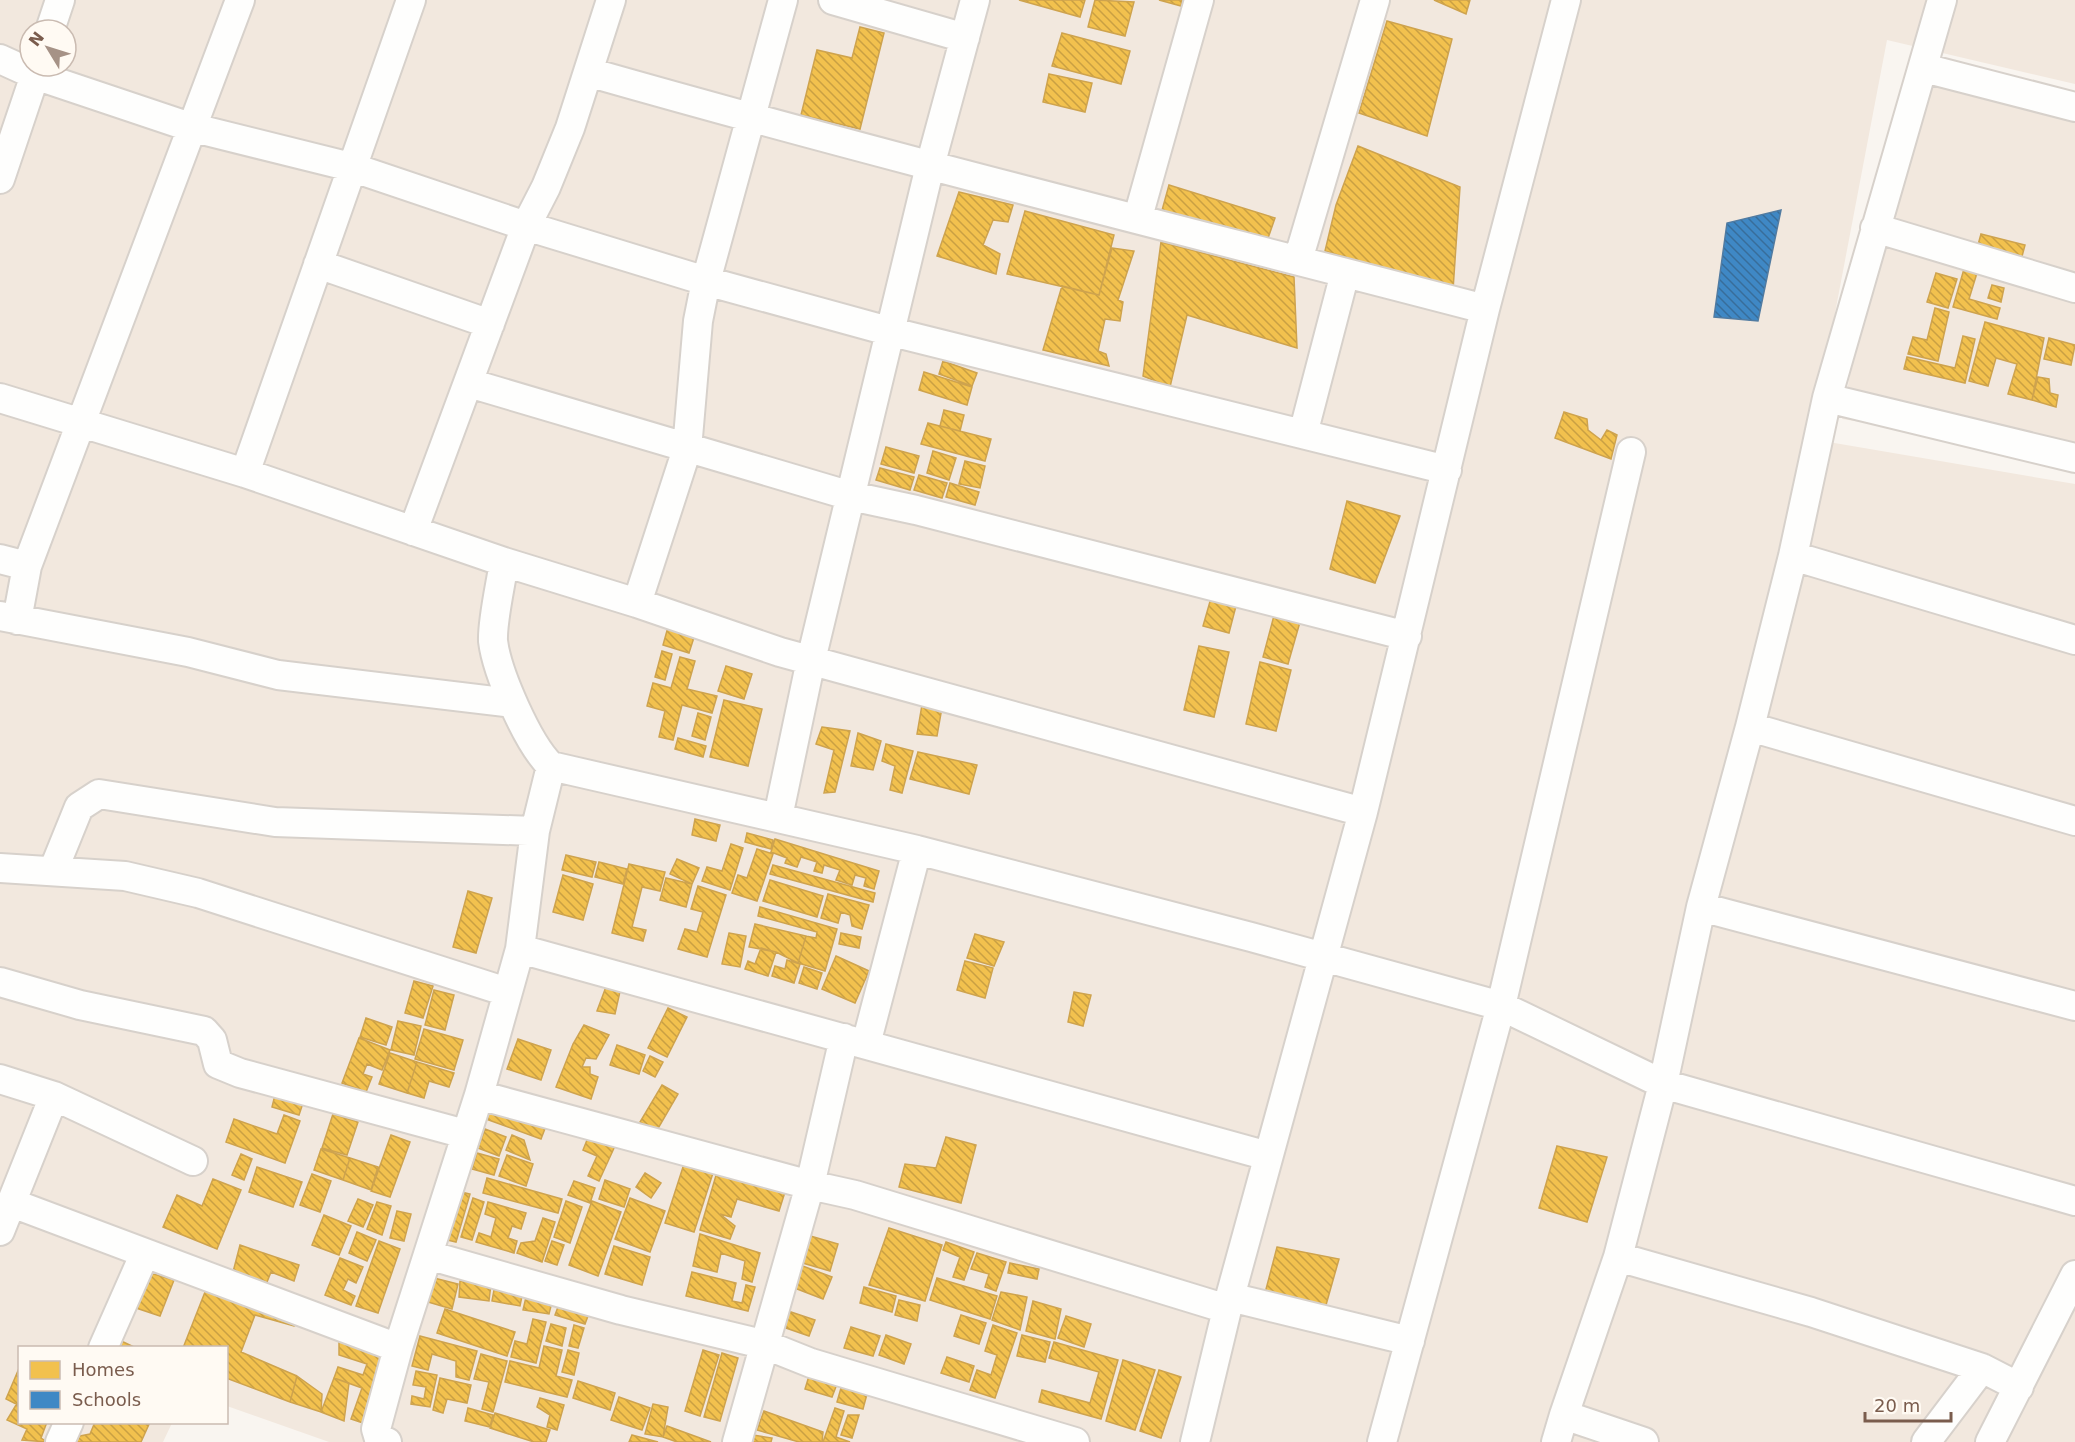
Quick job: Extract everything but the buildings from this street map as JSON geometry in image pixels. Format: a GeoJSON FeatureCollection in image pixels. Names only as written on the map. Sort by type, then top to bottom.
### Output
{"type":"FeatureCollection","features":[{"type":"Feature","properties":{"kind":"street"},"geometry":{"type":"LineString","coordinates":[[54,18],[60,0]]}},
{"type":"Feature","properties":{"kind":"street"},"geometry":{"type":"LineString","coordinates":[[240,0],[190,127],[83,422],[13,562],[9,618],[188,652],[278,675],[512,703]]}},
{"type":"Feature","properties":{"kind":"street"},"geometry":{"type":"LineString","coordinates":[[245,473],[411,0]]}},
{"type":"Feature","properties":{"kind":"street"},"geometry":{"type":"LineString","coordinates":[[413,531],[470,383],[526,226],[546,187],[588,72],[611,0]]}},
{"type":"Feature","properties":{"kind":"street"},"geometry":{"type":"LineString","coordinates":[[637,603],[687,448],[698,321],[706,281],[783,0]]}},
{"type":"Feature","properties":{"kind":"street"},"geometry":{"type":"LineString","coordinates":[[833,0],[965,38]]}},
{"type":"Feature","properties":{"kind":"street"},"geometry":{"type":"LineString","coordinates":[[778,817],[811,660],[850,496],[892,332],[930,166],[975,0]]}},
{"type":"Feature","properties":{"kind":"street"},"geometry":{"type":"LineString","coordinates":[[1138,218],[1199,0]]}},
{"type":"Feature","properties":{"kind":"street"},"geometry":{"type":"LineString","coordinates":[[1298,260],[1375,0]]}},
{"type":"Feature","properties":{"kind":"street"},"geometry":{"type":"LineString","coordinates":[[1195,1442],[1228,1303],[1363,812],[1485,309],[1566,0]]}},
{"type":"Feature","properties":{"kind":"street"},"geometry":{"type":"LineString","coordinates":[[1556,1442],[1618,1257],[1663,1084],[1701,907],[1793,556],[1827,398],[1942,0]]}},
{"type":"Feature","properties":{"kind":"street"},"geometry":{"type":"LineString","coordinates":[[0,59],[18,64]]}},
{"type":"Feature","properties":{"kind":"street"},"geometry":{"type":"LineString","coordinates":[[1924,68],[2075,107]]}},
{"type":"Feature","properties":{"kind":"street"},"geometry":{"type":"LineString","coordinates":[[588,72],[751,119],[1485,309]]}},
{"type":"Feature","properties":{"kind":"street"},"geometry":{"type":"LineString","coordinates":[[0,179],[33,78]]}},
{"type":"Feature","properties":{"kind":"street"},"geometry":{"type":"LineString","coordinates":[[58,78],[190,127],[351,167],[526,226],[706,281],[892,332],[1447,470]]}},
{"type":"Feature","properties":{"kind":"street"},"geometry":{"type":"LineString","coordinates":[[1875,228],[2075,288]]}},
{"type":"Feature","properties":{"kind":"street"},"geometry":{"type":"LineString","coordinates":[[318,264],[490,324]]}},
{"type":"Feature","properties":{"kind":"street"},"geometry":{"type":"LineString","coordinates":[[1303,434],[1345,273]]}},
{"type":"Feature","properties":{"kind":"street"},"geometry":{"type":"LineString","coordinates":[[470,383],[850,496],[916,510],[1407,636]]}},
{"type":"Feature","properties":{"kind":"street"},"geometry":{"type":"LineString","coordinates":[[0,398],[245,473],[504,562],[811,660],[1363,812]]}},
{"type":"Feature","properties":{"kind":"street"},"geometry":{"type":"LineString","coordinates":[[1827,398],[2075,458]]}},
{"type":"Feature","properties":{"kind":"street"},"geometry":{"type":"LineString","coordinates":[[1382,1442],[1501,1006],[1631,452]]}},
{"type":"Feature","properties":{"kind":"street"},"geometry":{"type":"LineString","coordinates":[[1793,556],[2075,640]]}},
{"type":"Feature","properties":{"kind":"street"},"geometry":{"type":"LineString","coordinates":[[504,562],[493,640],[512,703],[540,755],[551,766],[917,850],[1501,1006],[1663,1084],[2075,1202]]}},
{"type":"Feature","properties":{"kind":"street"},"geometry":{"type":"LineString","coordinates":[[1750,727],[2075,821]]}},
{"type":"Feature","properties":{"kind":"street"},"geometry":{"type":"LineString","coordinates":[[387,1442],[379,1439],[376,1429],[398,1348],[479,1095],[520,949],[535,831],[551,766]]}},
{"type":"Feature","properties":{"kind":"street"},"geometry":{"type":"LineString","coordinates":[[53,871],[79,807],[99,794],[275,822],[535,831]]}},
{"type":"Feature","properties":{"kind":"street"},"geometry":{"type":"LineString","coordinates":[[737,1442],[810,1185],[917,850]]}},
{"type":"Feature","properties":{"kind":"street"},"geometry":{"type":"LineString","coordinates":[[0,868],[125,876],[198,892],[507,992]]}},
{"type":"Feature","properties":{"kind":"street"},"geometry":{"type":"LineString","coordinates":[[1701,907],[2075,1006]]}},
{"type":"Feature","properties":{"kind":"street"},"geometry":{"type":"LineString","coordinates":[[520,949],[1268,1156]]}},
{"type":"Feature","properties":{"kind":"street"},"geometry":{"type":"LineString","coordinates":[[0,982],[80,1005],[204,1031],[212,1040],[218,1064],[240,1073],[465,1134]]}},
{"type":"Feature","properties":{"kind":"street"},"geometry":{"type":"LineString","coordinates":[[0,1079],[54,1096],[193,1161]]}},
{"type":"Feature","properties":{"kind":"street"},"geometry":{"type":"LineString","coordinates":[[479,1095],[810,1185],[855,1195],[1228,1303],[1410,1341]]}},
{"type":"Feature","properties":{"kind":"street"},"geometry":{"type":"LineString","coordinates":[[54,1096],[5,1215],[146,1253],[398,1348]]}},
{"type":"Feature","properties":{"kind":"street"},"geometry":{"type":"LineString","coordinates":[[103,1346],[146,1253]]}},
{"type":"Feature","properties":{"kind":"street"},"geometry":{"type":"LineString","coordinates":[[428,1255],[621,1310],[766,1345],[811,1363],[1075,1442]]}},
{"type":"Feature","properties":{"kind":"street"},"geometry":{"type":"LineString","coordinates":[[1618,1257],[1810,1312],[1982,1368],[2019,1387]]}},
{"type":"Feature","properties":{"kind":"street"},"geometry":{"type":"LineString","coordinates":[[1990,1442],[2075,1275]]}},
{"type":"Feature","properties":{"kind":"street"},"geometry":{"type":"LineString","coordinates":[[1926,1442],[1982,1368]]}},
{"type":"Feature","properties":{"kind":"street"},"geometry":{"type":"LineString","coordinates":[[1564,1415],[1644,1442]]}},
{"type":"Feature","properties":{"kind":"street"},"geometry":{"type":"LineString","coordinates":[[60,1442],[68,1424]]}},
{"type":"Feature","properties":{"kind":"shaded area"},"geometry":{"type":"Polygon","coordinates":[[[0,0],[2075,0],[2075,84],[1887,40],[1811,439],[2075,484],[2075,1442],[329,1442],[228,1406],[228,1346],[18,1346],[18,1424],[172,1424],[163,1442],[0,1442],[0,0]]]}},
{"type":"Feature","properties":{"kind":"shaded area"},"geometry":{"type":"Polygon","coordinates":[[[1914,80],[2075,116],[2075,455],[1842,419],[1876,228],[1914,80]]]}}]}
